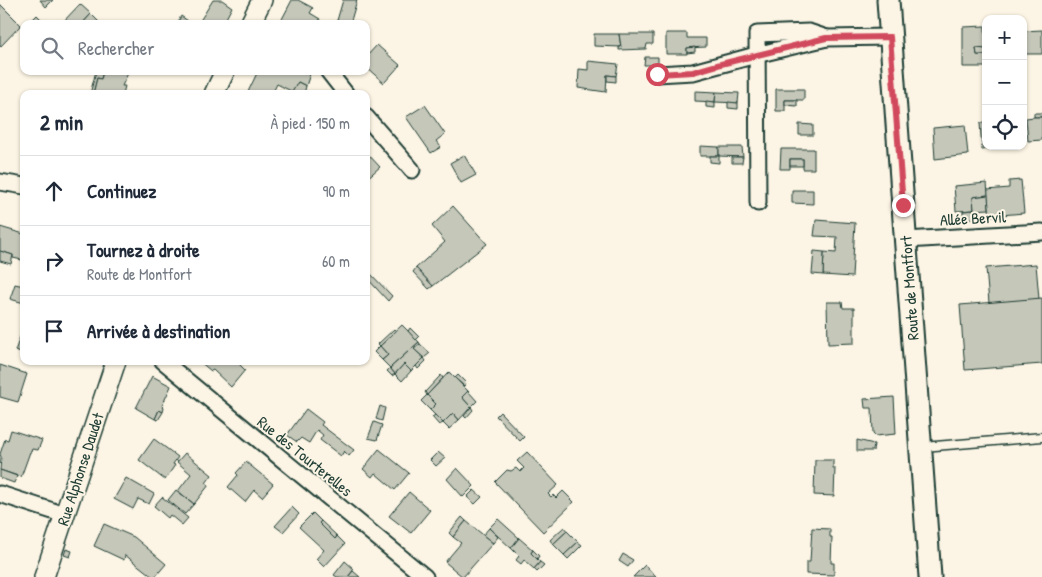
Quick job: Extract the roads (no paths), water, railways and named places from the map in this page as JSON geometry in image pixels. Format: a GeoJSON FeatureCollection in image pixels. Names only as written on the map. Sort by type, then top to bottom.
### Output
{"type":"FeatureCollection","features":[{"type":"Feature","properties":{"kind":"main road","name":"Route de Montfort"},"geometry":{"type":"LineString","coordinates":[[888,0],[930,577]]}},
{"type":"Feature","properties":{"kind":"street"},"geometry":{"type":"LineString","coordinates":[[254,20],[259,1]]}},
{"type":"Feature","properties":{"kind":"street"},"geometry":{"type":"LineString","coordinates":[[657,74],[693,72],[826,38],[890,37]]}},
{"type":"Feature","properties":{"kind":"street"},"geometry":{"type":"LineString","coordinates":[[756,55],[758,203]]}},
{"type":"Feature","properties":{"kind":"street"},"geometry":{"type":"LineString","coordinates":[[216,90],[223,75]]}},
{"type":"Feature","properties":{"kind":"street"},"geometry":{"type":"LineString","coordinates":[[331,75],[343,90]]}},
{"type":"Feature","properties":{"kind":"street"},"geometry":{"type":"LineString","coordinates":[[370,121],[412,170]]}},
{"type":"Feature","properties":{"kind":"street"},"geometry":{"type":"LineString","coordinates":[[0,182],[20,185]]}},
{"type":"Feature","properties":{"kind":"street","name":"Allée Bervil"},"geometry":{"type":"LineString","coordinates":[[906,240],[1042,232]]}},
{"type":"Feature","properties":{"kind":"street","name":"Rue Alphonse Daudet"},"geometry":{"type":"LineString","coordinates":[[44,577],[115,365]]}},
{"type":"Feature","properties":{"kind":"street","name":"Rue des Tourterelles"},"geometry":{"type":"LineString","coordinates":[[167,365],[425,577]]}},
{"type":"Feature","properties":{"kind":"street"},"geometry":{"type":"LineString","coordinates":[[0,494],[64,515]]}},
{"type":"Feature","properties":{"kind":"lane"},"geometry":{"type":"LineString","coordinates":[[921,448],[1042,437]]}}]}
